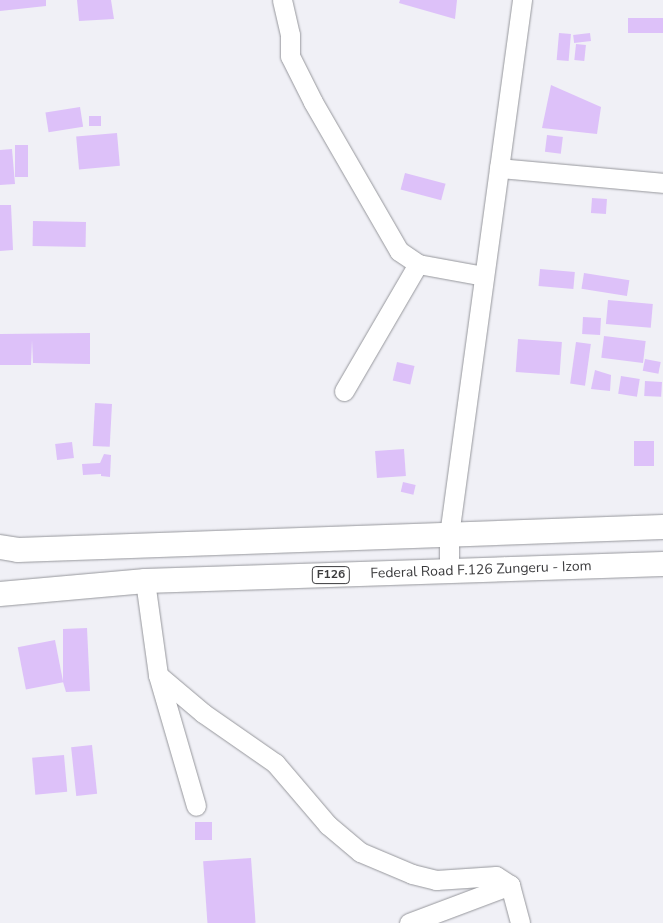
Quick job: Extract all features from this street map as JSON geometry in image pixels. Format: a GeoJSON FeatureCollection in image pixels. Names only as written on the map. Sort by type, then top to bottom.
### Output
{"type":"FeatureCollection","features":[{"type":"Feature","properties":{"kind":"main road"},"geometry":{"type":"LineString","coordinates":[[0,547],[18,550],[663,528]]}},
{"type":"Feature","properties":{"kind":"main road","name":"Federal Road F.126 Zungeru - Izom"},"geometry":{"type":"LineString","coordinates":[[0,594],[145,582],[663,564]]}},
{"type":"Feature","properties":{"kind":"street"},"geometry":{"type":"LineString","coordinates":[[282,0],[290,35],[290,56],[313,102],[399,251],[418,264],[484,276]]}},
{"type":"Feature","properties":{"kind":"street"},"geometry":{"type":"LineString","coordinates":[[449,572],[449,535],[522,0]]}},
{"type":"Feature","properties":{"kind":"street"},"geometry":{"type":"LineString","coordinates":[[498,168],[663,183]]}},
{"type":"Feature","properties":{"kind":"street"},"geometry":{"type":"LineString","coordinates":[[344,391],[418,264]]}},
{"type":"Feature","properties":{"kind":"street"},"geometry":{"type":"LineString","coordinates":[[145,582],[158,675],[196,806]]}},
{"type":"Feature","properties":{"kind":"street"},"geometry":{"type":"LineString","coordinates":[[158,675],[203,713],[276,763],[328,825],[360,852],[412,874],[436,880],[496,876],[510,886],[520,923]]}},
{"type":"Feature","properties":{"kind":"street"},"geometry":{"type":"LineString","coordinates":[[409,923],[510,886]]}},
{"type":"Feature","properties":{"kind":"building"},"geometry":{"type":"Polygon","coordinates":[[[0,0],[46,0],[46,6],[0,11],[0,0]]]}},
{"type":"Feature","properties":{"kind":"building"},"geometry":{"type":"Polygon","coordinates":[[[77,0],[111,0],[114,19],[79,21],[77,0]]]}},
{"type":"Feature","properties":{"kind":"building"},"geometry":{"type":"Polygon","coordinates":[[[400,0],[457,0],[455,19],[399,3],[400,0]]]}},
{"type":"Feature","properties":{"kind":"building"},"geometry":{"type":"Polygon","coordinates":[[[628,18],[663,18],[663,33],[628,33],[628,18]]]}},
{"type":"Feature","properties":{"kind":"building"},"geometry":{"type":"Polygon","coordinates":[[[559,33],[571,34],[569,61],[557,60],[559,33]]]}},
{"type":"Feature","properties":{"kind":"building"},"geometry":{"type":"Polygon","coordinates":[[[590,33],[591,41],[574,43],[573,35],[590,33]]]}},
{"type":"Feature","properties":{"kind":"building"},"geometry":{"type":"Polygon","coordinates":[[[576,44],[586,45],[584,61],[574,60],[576,44]]]}},
{"type":"Feature","properties":{"kind":"building"},"geometry":{"type":"Polygon","coordinates":[[[551,85],[601,107],[597,134],[542,128],[551,85]]]}},
{"type":"Feature","properties":{"kind":"building"},"geometry":{"type":"Polygon","coordinates":[[[80,107],[83,127],[49,132],[45,112],[80,107]]]}},
{"type":"Feature","properties":{"kind":"building"},"geometry":{"type":"Polygon","coordinates":[[[89,116],[101,116],[101,126],[89,126],[89,116]]]}},
{"type":"Feature","properties":{"kind":"building"},"geometry":{"type":"Polygon","coordinates":[[[117,133],[120,166],[79,169],[76,137],[117,133]]]}},
{"type":"Feature","properties":{"kind":"building"},"geometry":{"type":"Polygon","coordinates":[[[547,135],[563,137],[561,154],[545,152],[547,135]]]}},
{"type":"Feature","properties":{"kind":"building"},"geometry":{"type":"Polygon","coordinates":[[[15,145],[28,145],[28,177],[15,177],[15,145]]]}},
{"type":"Feature","properties":{"kind":"building"},"geometry":{"type":"Polygon","coordinates":[[[12,149],[15,184],[0,185],[0,150],[12,149]]]}},
{"type":"Feature","properties":{"kind":"building"},"geometry":{"type":"Polygon","coordinates":[[[405,173],[446,184],[441,200],[401,189],[405,173]]]}},
{"type":"Feature","properties":{"kind":"building"},"geometry":{"type":"Polygon","coordinates":[[[592,198],[607,199],[606,214],[591,213],[592,198]]]}},
{"type":"Feature","properties":{"kind":"building"},"geometry":{"type":"Polygon","coordinates":[[[0,205],[11,205],[13,250],[0,251],[0,205]]]}},
{"type":"Feature","properties":{"kind":"building"},"geometry":{"type":"Polygon","coordinates":[[[33,221],[86,222],[86,247],[33,246],[33,221]]]}},
{"type":"Feature","properties":{"kind":"building"},"geometry":{"type":"Polygon","coordinates":[[[540,269],[575,272],[573,289],[539,286],[540,269]]]}},
{"type":"Feature","properties":{"kind":"building"},"geometry":{"type":"Polygon","coordinates":[[[584,273],[629,280],[627,296],[581,289],[584,273]]]}},
{"type":"Feature","properties":{"kind":"building"},"geometry":{"type":"Polygon","coordinates":[[[608,300],[653,304],[651,328],[606,324],[608,300]]]}},
{"type":"Feature","properties":{"kind":"building"},"geometry":{"type":"Polygon","coordinates":[[[583,317],[601,318],[600,335],[582,334],[583,317]]]}},
{"type":"Feature","properties":{"kind":"building"},"geometry":{"type":"Polygon","coordinates":[[[90,333],[90,364],[33,363],[32,340],[31,365],[0,365],[0,334],[90,333]]]}},
{"type":"Feature","properties":{"kind":"building"},"geometry":{"type":"Polygon","coordinates":[[[604,336],[646,341],[643,363],[601,358],[604,336]]]}},
{"type":"Feature","properties":{"kind":"building"},"geometry":{"type":"Polygon","coordinates":[[[518,339],[562,342],[560,375],[516,372],[518,339]]]}},
{"type":"Feature","properties":{"kind":"building"},"geometry":{"type":"Polygon","coordinates":[[[576,342],[591,344],[585,386],[570,384],[576,342]]]}},
{"type":"Feature","properties":{"kind":"building"},"geometry":{"type":"Polygon","coordinates":[[[645,359],[661,362],[658,374],[643,371],[645,359]]]}},
{"type":"Feature","properties":{"kind":"building"},"geometry":{"type":"Polygon","coordinates":[[[397,362],[415,366],[410,385],[393,381],[397,362]]]}},
{"type":"Feature","properties":{"kind":"building"},"geometry":{"type":"Polygon","coordinates":[[[595,370],[611,375],[610,391],[591,389],[595,370]]]}},
{"type":"Feature","properties":{"kind":"building"},"geometry":{"type":"Polygon","coordinates":[[[621,376],[640,379],[637,397],[618,394],[621,376]]]}},
{"type":"Feature","properties":{"kind":"building"},"geometry":{"type":"Polygon","coordinates":[[[645,381],[662,382],[661,397],[644,396],[645,381]]]}},
{"type":"Feature","properties":{"kind":"building"},"geometry":{"type":"Polygon","coordinates":[[[95,403],[112,404],[110,447],[93,446],[95,403]]]}},
{"type":"Feature","properties":{"kind":"building"},"geometry":{"type":"Polygon","coordinates":[[[634,441],[654,441],[654,466],[634,466],[634,441]]]}},
{"type":"Feature","properties":{"kind":"building"},"geometry":{"type":"Polygon","coordinates":[[[72,442],[74,458],[57,460],[55,444],[72,442]]]}},
{"type":"Feature","properties":{"kind":"building"},"geometry":{"type":"Polygon","coordinates":[[[404,449],[406,476],[377,478],[375,451],[404,449]]]}},
{"type":"Feature","properties":{"kind":"building"},"geometry":{"type":"Polygon","coordinates":[[[104,454],[111,455],[110,477],[101,476],[101,474],[83,475],[82,464],[100,463],[104,454]]]}},
{"type":"Feature","properties":{"kind":"building"},"geometry":{"type":"Polygon","coordinates":[[[403,482],[416,485],[413,495],[401,492],[403,482]]]}},
{"type":"Feature","properties":{"kind":"building"},"geometry":{"type":"Polygon","coordinates":[[[87,628],[90,691],[66,692],[63,682],[63,629],[87,628]]]}},
{"type":"Feature","properties":{"kind":"building"},"geometry":{"type":"Polygon","coordinates":[[[55,640],[63,682],[26,689],[18,647],[55,640]]]}},
{"type":"Feature","properties":{"kind":"building"},"geometry":{"type":"Polygon","coordinates":[[[92,745],[97,794],[76,796],[71,747],[92,745]]]}},
{"type":"Feature","properties":{"kind":"building"},"geometry":{"type":"Polygon","coordinates":[[[64,755],[67,792],[35,795],[32,758],[64,755]]]}},
{"type":"Feature","properties":{"kind":"building"},"geometry":{"type":"Polygon","coordinates":[[[195,822],[212,822],[212,840],[195,840],[195,822]]]}},
{"type":"Feature","properties":{"kind":"building"},"geometry":{"type":"Polygon","coordinates":[[[251,858],[256,923],[207,923],[203,861],[251,858]]]}}]}
